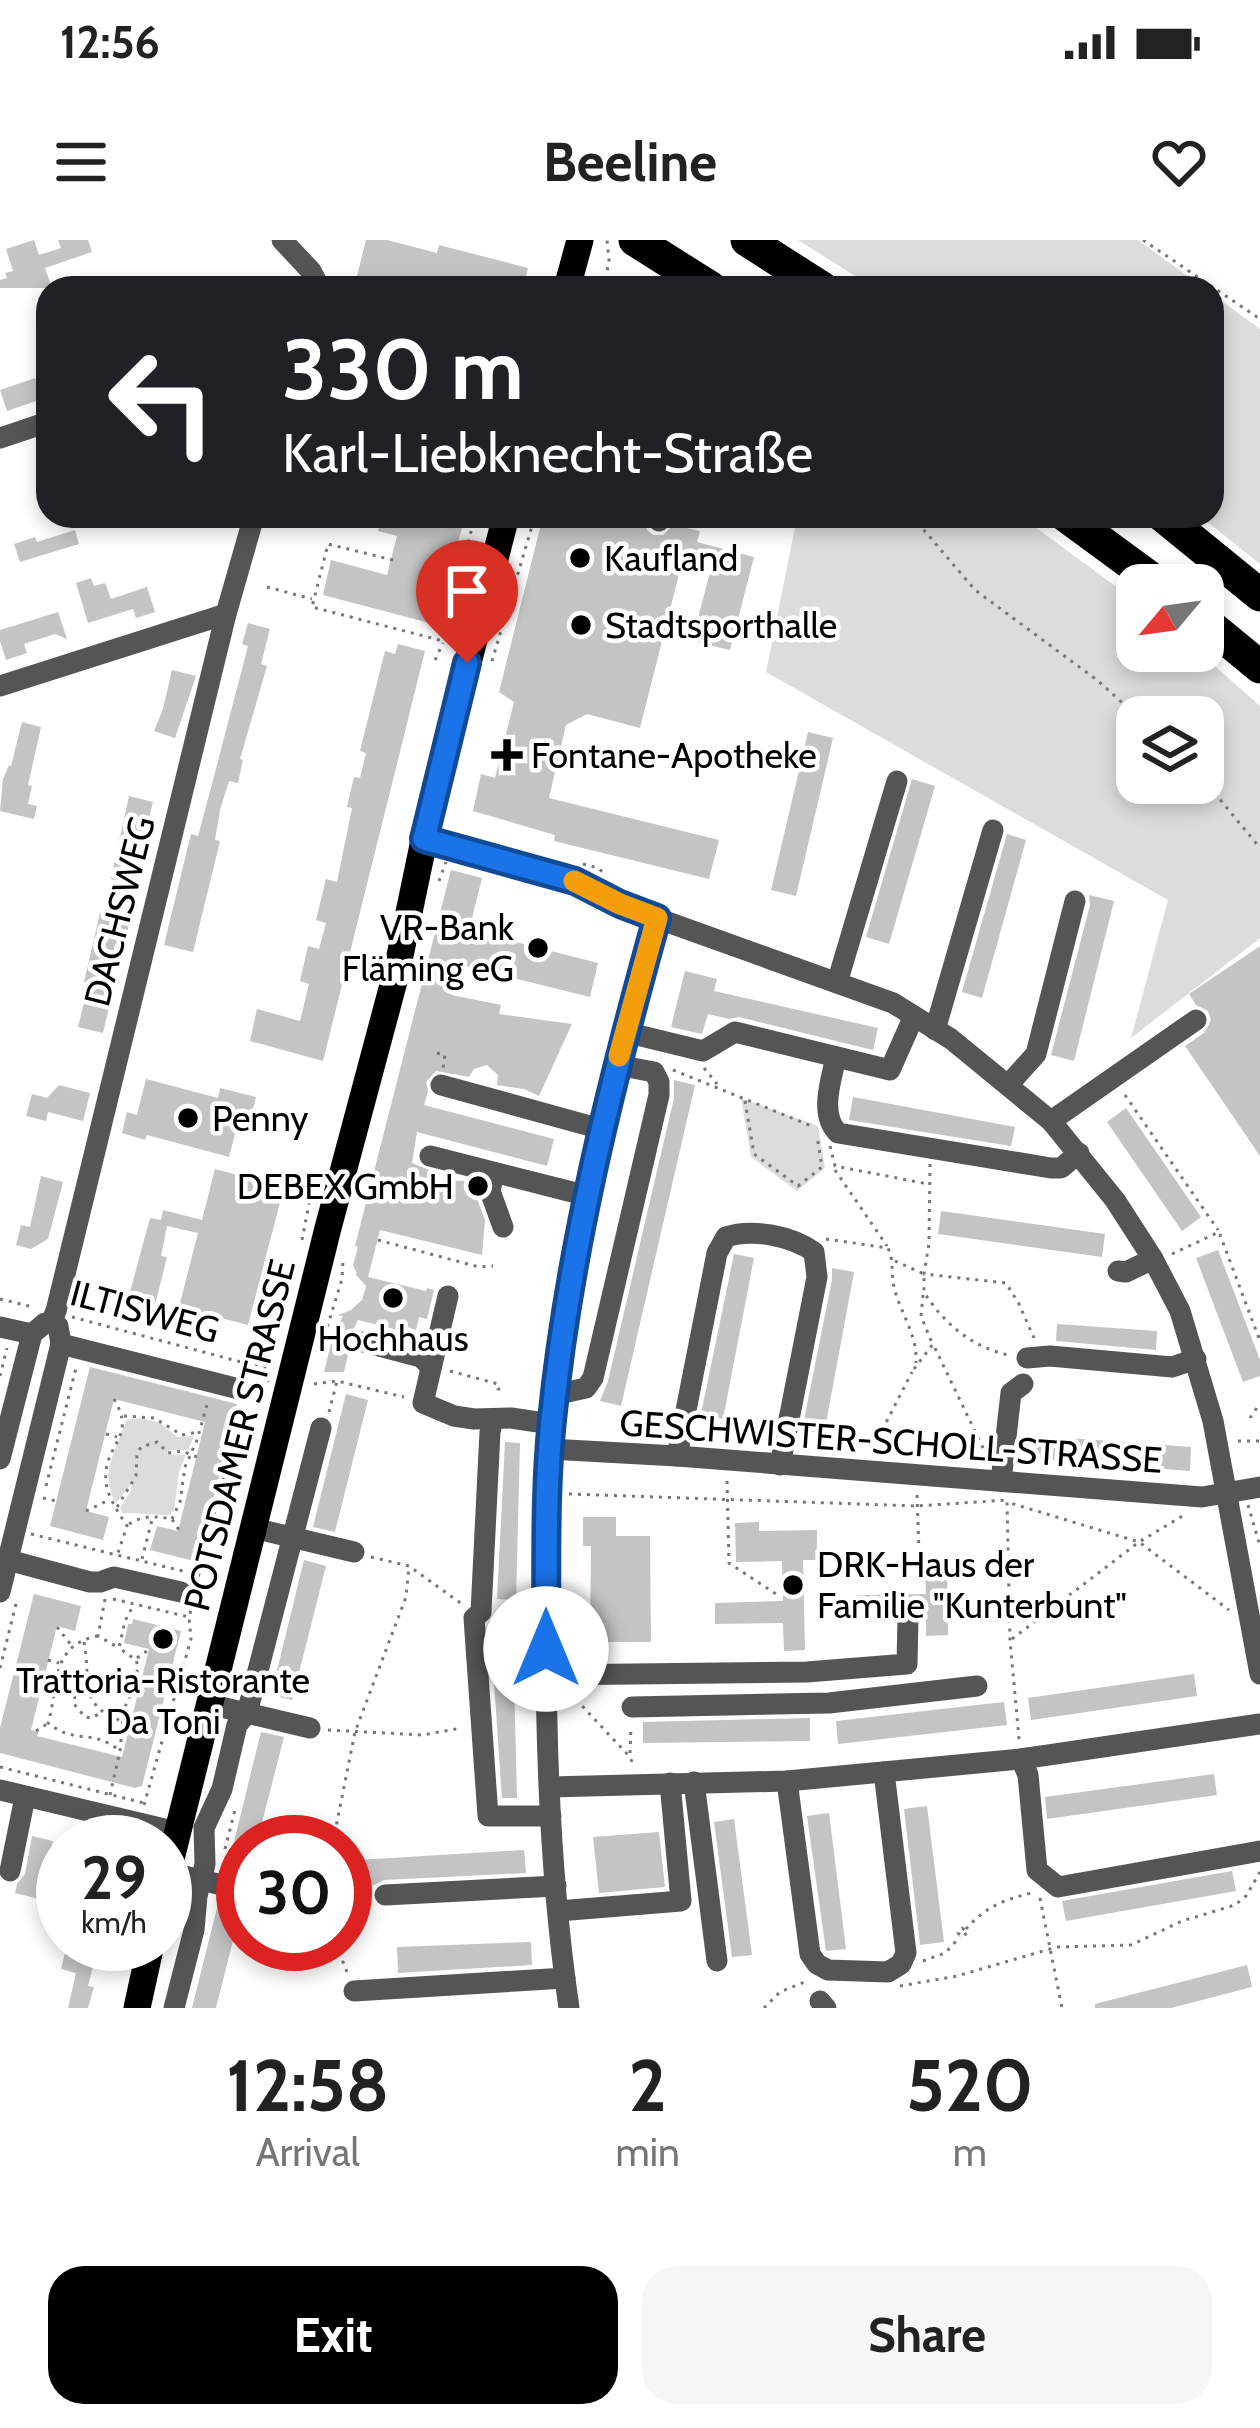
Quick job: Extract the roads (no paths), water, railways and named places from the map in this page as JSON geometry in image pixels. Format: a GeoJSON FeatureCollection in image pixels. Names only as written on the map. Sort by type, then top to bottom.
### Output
{"type":"FeatureCollection","features":[{"type":"Feature","properties":{"kind":"highway"},"geometry":{"type":"LineString","coordinates":[[635,240],[692,276]]}},
{"type":"Feature","properties":{"kind":"highway"},"geometry":{"type":"LineString","coordinates":[[747,240],[803,276]]}},
{"type":"Feature","properties":{"kind":"highway"},"geometry":{"type":"LineString","coordinates":[[1082,528],[1131,564]]}},
{"type":"Feature","properties":{"kind":"highway"},"geometry":{"type":"LineString","coordinates":[[1178,528],[1260,595]]}},
{"type":"Feature","properties":{"kind":"highway"},"geometry":{"type":"LineString","coordinates":[[1224,637],[1260,667]]}},
{"type":"Feature","properties":{"kind":"main road"},"geometry":{"type":"LineString","coordinates":[[571,276],[580,240]]}},
{"type":"Feature","properties":{"kind":"main road","name":"POTSDAMER STRASSE"},"geometry":{"type":"LineString","coordinates":[[181,1815],[208,1704],[224,1600],[253,1528],[397,970],[454,711],[503,528]]}},
{"type":"Feature","properties":{"kind":"main road"},"geometry":{"type":"LineString","coordinates":[[137,2008],[146,1971]]}},
{"type":"Feature","properties":{"kind":"street"},"geometry":{"type":"LineString","coordinates":[[282,240],[314,276]]}},
{"type":"Feature","properties":{"kind":"street"},"geometry":{"type":"LineString","coordinates":[[0,438],[36,426]]}},
{"type":"Feature","properties":{"kind":"street","name":"DACHSWEG"},"geometry":{"type":"LineString","coordinates":[[0,1459],[46,1323],[251,528]]}},
{"type":"Feature","properties":{"kind":"street"},"geometry":{"type":"LineString","coordinates":[[0,686],[226,614]]}},
{"type":"Feature","properties":{"kind":"street"},"geometry":{"type":"LineString","coordinates":[[837,983],[897,781]]}},
{"type":"Feature","properties":{"kind":"street"},"geometry":{"type":"LineString","coordinates":[[935,1030],[993,830]]}},
{"type":"Feature","properties":{"kind":"street"},"geometry":{"type":"LineString","coordinates":[[424,839],[575,881],[620,904],[893,1003],[1009,1084],[1051,1121],[1115,1200],[1180,1311],[1214,1421],[1244,1490],[1260,1674]]}},
{"type":"Feature","properties":{"kind":"street"},"geometry":{"type":"LineString","coordinates":[[1009,1084],[1036,1054],[1075,901]]}},
{"type":"Feature","properties":{"kind":"street"},"geometry":{"type":"LineString","coordinates":[[569,2008],[550,1787],[546,1615],[551,1424],[601,1129],[657,918]]}},
{"type":"Feature","properties":{"kind":"street"},"geometry":{"type":"LineString","coordinates":[[625,1032],[703,1051],[735,1032],[890,1070],[914,1016]]}},
{"type":"Feature","properties":{"kind":"street"},"geometry":{"type":"LineString","coordinates":[[1051,1121],[1196,1020]]}},
{"type":"Feature","properties":{"kind":"street"},"geometry":{"type":"LineString","coordinates":[[836,1057],[827,1115],[838,1133],[1051,1168],[1061,1168],[1079,1154]]}},
{"type":"Feature","properties":{"kind":"street"},"geometry":{"type":"LineString","coordinates":[[554,1395],[586,1388],[592,1378],[659,1095],[654,1072],[617,1065]]}},
{"type":"Feature","properties":{"kind":"street"},"geometry":{"type":"LineString","coordinates":[[441,1084],[601,1129]]}},
{"type":"Feature","properties":{"kind":"street"},"geometry":{"type":"LineString","coordinates":[[430,1156],[588,1196]]}},
{"type":"Feature","properties":{"kind":"street"},"geometry":{"type":"LineString","coordinates":[[494,1173],[490,1192],[503,1227]]}},
{"type":"Feature","properties":{"kind":"street"},"geometry":{"type":"LineString","coordinates":[[677,1456],[717,1252],[726,1237],[743,1231],[802,1243],[814,1252],[817,1276],[780,1465]]}},
{"type":"Feature","properties":{"kind":"street"},"geometry":{"type":"LineString","coordinates":[[1118,1271],[1126,1273],[1153,1259]]}},
{"type":"Feature","properties":{"kind":"street"},"geometry":{"type":"LineString","coordinates":[[448,1296],[423,1403],[454,1416],[551,1424]]}},
{"type":"Feature","properties":{"kind":"street"},"geometry":{"type":"LineString","coordinates":[[0,1327],[58,1326],[61,1344],[0,1592]]}},
{"type":"Feature","properties":{"kind":"street"},"geometry":{"type":"LineString","coordinates":[[364,1342],[421,1357],[431,1366]]}},
{"type":"Feature","properties":{"kind":"street"},"geometry":{"type":"LineString","coordinates":[[61,1344],[224,1385]]}},
{"type":"Feature","properties":{"kind":"street"},"geometry":{"type":"LineString","coordinates":[[1034,1357],[1172,1367],[1196,1359]]}},
{"type":"Feature","properties":{"kind":"street"},"geometry":{"type":"LineString","coordinates":[[1004,1492],[1011,1393],[1023,1384]]}},
{"type":"Feature","properties":{"kind":"street"},"geometry":{"type":"LineString","coordinates":[[493,1419],[481,1612],[474,1618],[488,1816],[551,1816]]}},
{"type":"Feature","properties":{"kind":"street"},"geometry":{"type":"LineString","coordinates":[[174,2008],[194,1930],[206,1846],[204,1828],[222,1790],[237,1725],[247,1713],[321,1428]]}},
{"type":"Feature","properties":{"kind":"street","name":"GESCHWISTER-SCHOLL-STRASSE"},"geometry":{"type":"LineString","coordinates":[[549,1449],[916,1475],[1004,1492],[1198,1497],[1244,1490]]}},
{"type":"Feature","properties":{"kind":"street"},"geometry":{"type":"LineString","coordinates":[[253,1528],[354,1552]]}},
{"type":"Feature","properties":{"kind":"street"},"geometry":{"type":"LineString","coordinates":[[9,1547],[76,1568]]}},
{"type":"Feature","properties":{"kind":"street"},"geometry":{"type":"LineString","coordinates":[[9,1547],[90,1582],[114,1577],[181,1592]]}},
{"type":"Feature","properties":{"kind":"street"},"geometry":{"type":"LineString","coordinates":[[550,1675],[590,1666],[829,1671],[907,1664],[908,1618]]}},
{"type":"Feature","properties":{"kind":"street"},"geometry":{"type":"LineString","coordinates":[[829,1671],[829,1703]]}},
{"type":"Feature","properties":{"kind":"street"},"geometry":{"type":"LineString","coordinates":[[632,1706],[829,1703],[977,1686]]}},
{"type":"Feature","properties":{"kind":"street"},"geometry":{"type":"LineString","coordinates":[[208,1704],[310,1728]]}},
{"type":"Feature","properties":{"kind":"street"},"geometry":{"type":"LineString","coordinates":[[550,1787],[787,1781],[1021,1759],[1260,1724]]}},
{"type":"Feature","properties":{"kind":"street"},"geometry":{"type":"LineString","coordinates":[[1021,1759],[1028,1775],[1037,1870],[1058,1887],[1260,1851]]}},
{"type":"Feature","properties":{"kind":"street"},"geometry":{"type":"LineString","coordinates":[[787,1781],[813,1960],[822,1969],[901,1975],[906,1953],[884,1772]]}},
{"type":"Feature","properties":{"kind":"street"},"geometry":{"type":"LineString","coordinates":[[694,1782],[717,1960]]}},
{"type":"Feature","properties":{"kind":"street"},"geometry":{"type":"LineString","coordinates":[[558,1911],[681,1901],[670,1783]]}},
{"type":"Feature","properties":{"kind":"street"},"geometry":{"type":"LineString","coordinates":[[0,1790],[103,1815]]}},
{"type":"Feature","properties":{"kind":"street"},"geometry":{"type":"LineString","coordinates":[[10,1870],[25,1797]]}},
{"type":"Feature","properties":{"kind":"street"},"geometry":{"type":"LineString","coordinates":[[192,1879],[216,1883]]}},
{"type":"Feature","properties":{"kind":"street"},"geometry":{"type":"LineString","coordinates":[[386,1895],[556,1886]]}},
{"type":"Feature","properties":{"kind":"street"},"geometry":{"type":"LineString","coordinates":[[354,1991],[565,1978]]}},
{"type":"Feature","properties":{"kind":"place","name":"Kaufland"},"geometry":{"type":"Point","coordinates":[580,558]}},
{"type":"Feature","properties":{"kind":"place","name":"Stadtsporthalle"},"geometry":{"type":"Point","coordinates":[581,625]}},
{"type":"Feature","properties":{"kind":"place","name":"Fontane-Apotheke"},"geometry":{"type":"Point","coordinates":[507,755]}},
{"type":"Feature","properties":{"kind":"place","name":"VR-Bank Fläming eG"},"geometry":{"type":"Point","coordinates":[538,948]}},
{"type":"Feature","properties":{"kind":"place","name":"Penny"},"geometry":{"type":"Point","coordinates":[188,1118]}},
{"type":"Feature","properties":{"kind":"place","name":"DEBEX GmbH"},"geometry":{"type":"Point","coordinates":[478,1186]}},
{"type":"Feature","properties":{"kind":"place","name":"Hochhaus"},"geometry":{"type":"Point","coordinates":[393,1298]}},
{"type":"Feature","properties":{"kind":"place","name":"DRK-Haus der Familie \"Kunterbunt\""},"geometry":{"type":"Point","coordinates":[793,1585]}},
{"type":"Feature","properties":{"kind":"place","name":"Trattoria-Ristorante Da Toni"},"geometry":{"type":"Point","coordinates":[163,1639]}}]}
